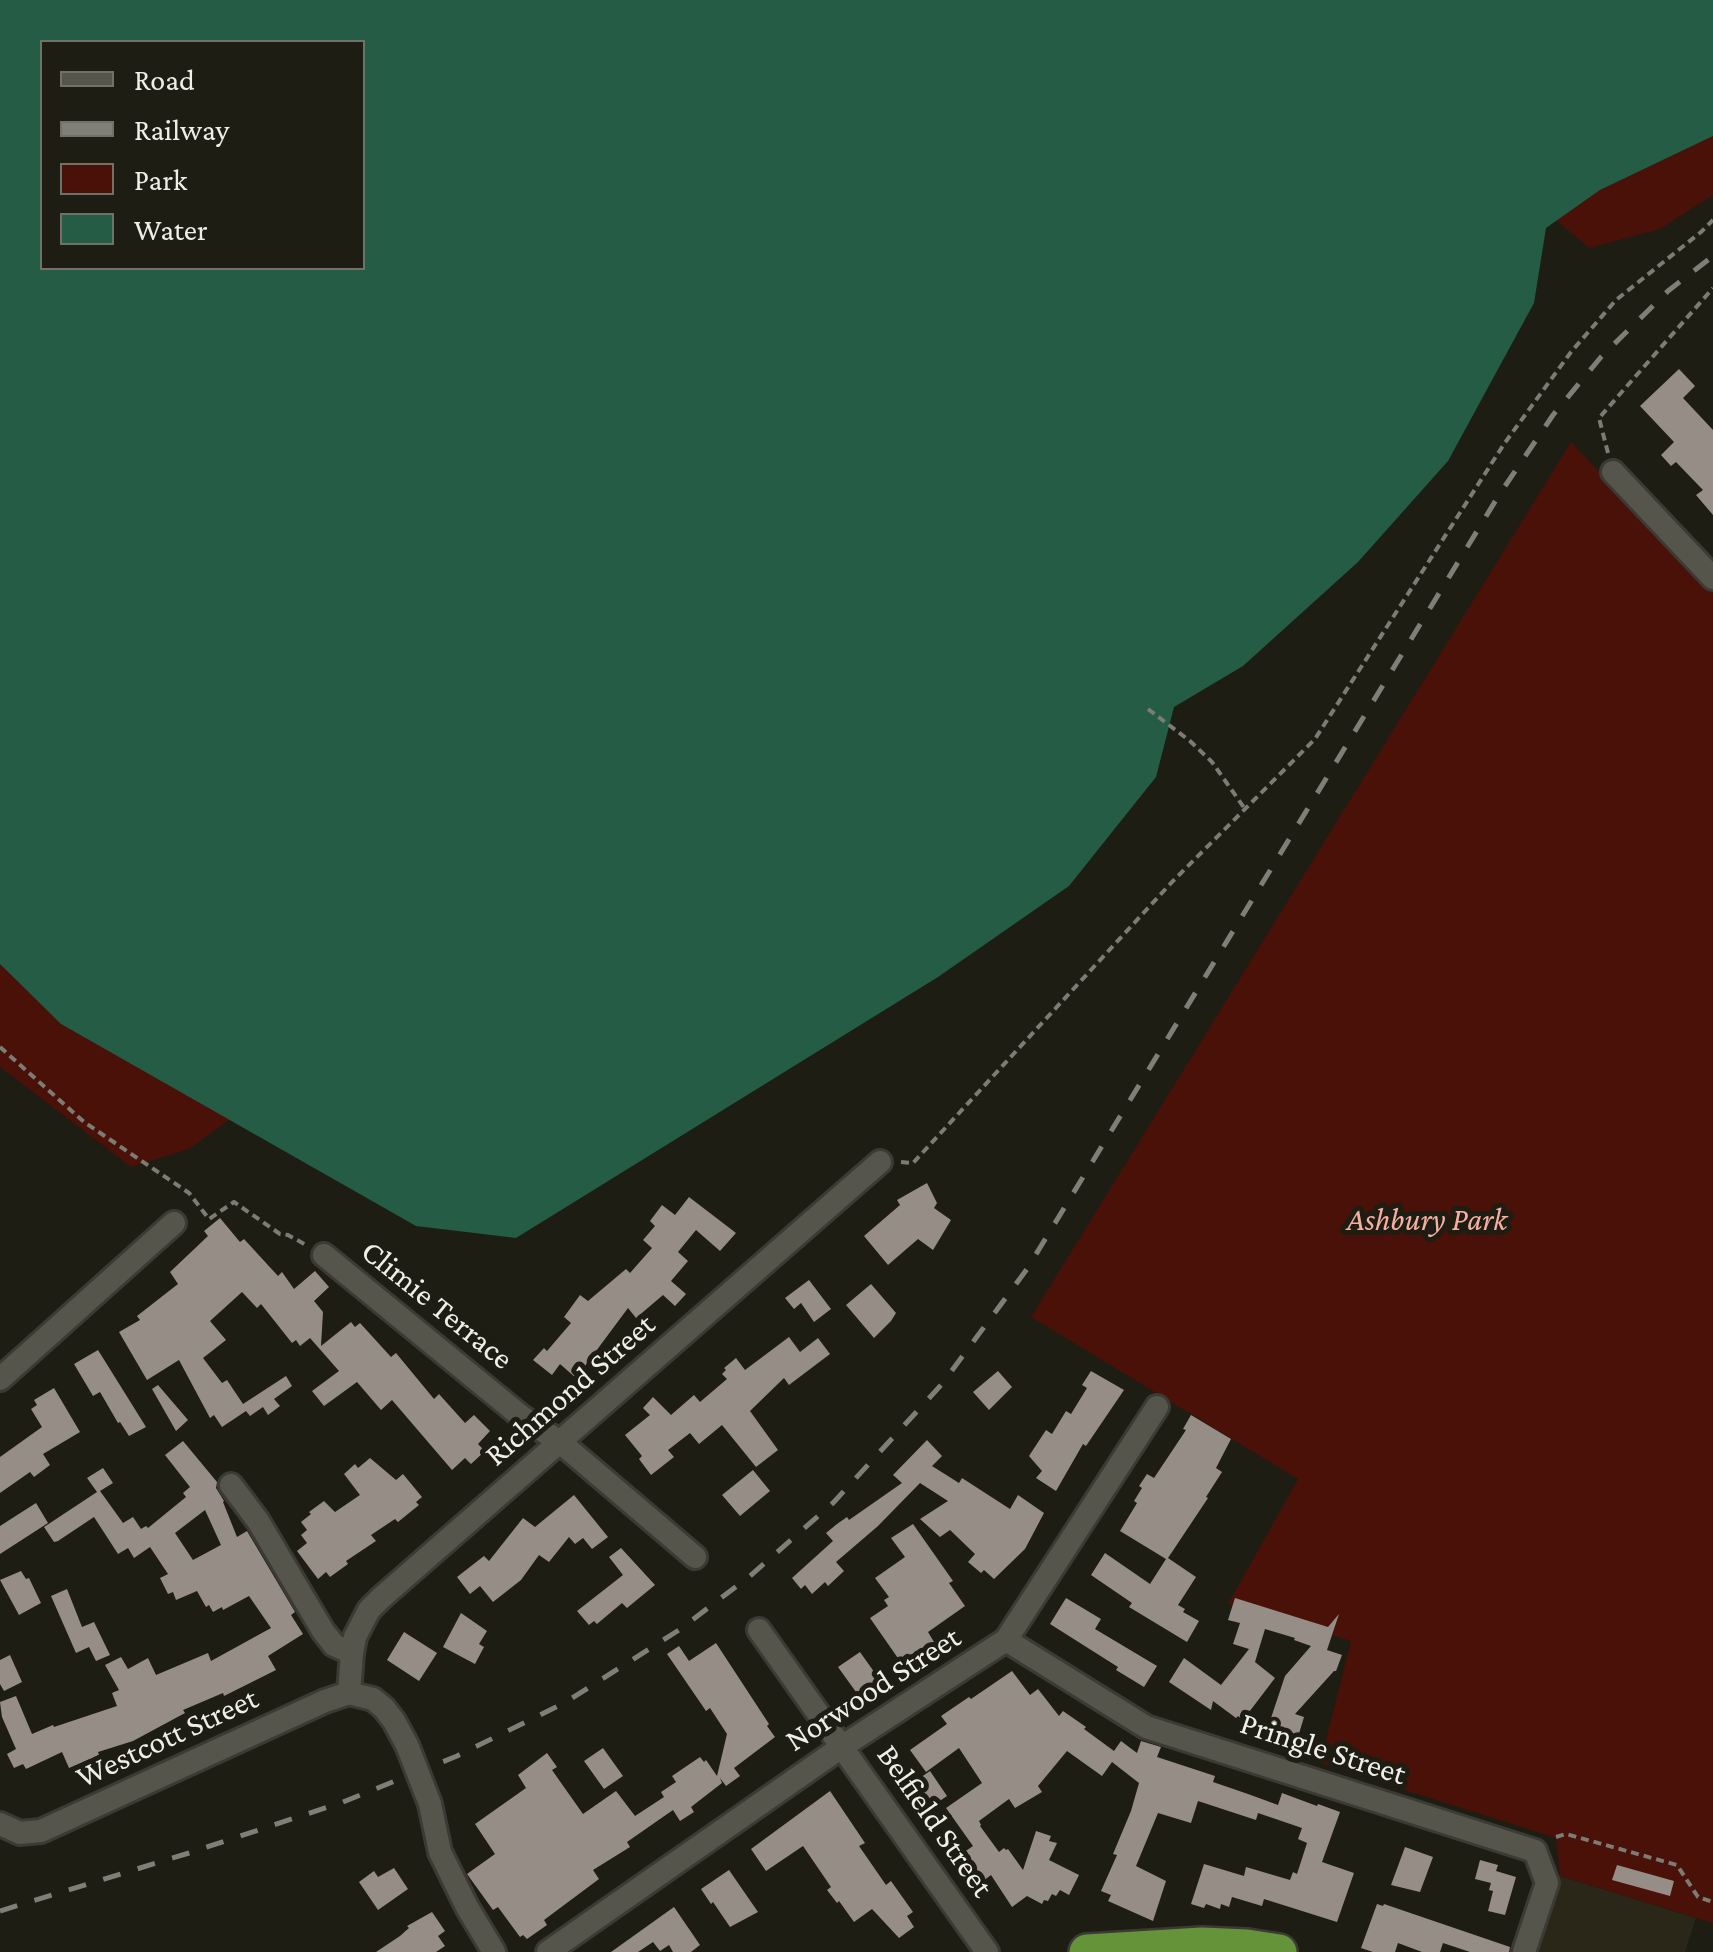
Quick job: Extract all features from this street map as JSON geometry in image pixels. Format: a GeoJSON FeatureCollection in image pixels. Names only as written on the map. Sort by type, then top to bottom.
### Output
{"type":"FeatureCollection","features":[{"type":"Feature","properties":{"kind":"highway"},"geometry":{"type":"LineString","coordinates":[[1087,1952],[1202,1945],[1278,1952]]}},
{"type":"Feature","properties":{"kind":"street"},"geometry":{"type":"LineString","coordinates":[[1613,472],[1713,578]]}},
{"type":"Feature","properties":{"kind":"street","name":"Richmond Street"},"geometry":{"type":"LineString","coordinates":[[349,1693],[352,1653],[362,1621],[381,1598],[880,1162]]}},
{"type":"Feature","properties":{"kind":"street"},"geometry":{"type":"LineString","coordinates":[[0,1379],[174,1223]]}},
{"type":"Feature","properties":{"kind":"street","name":"Climie Terrace"},"geometry":{"type":"LineString","coordinates":[[324,1255],[522,1417],[560,1442],[695,1557]]}},
{"type":"Feature","properties":{"kind":"street","name":"Norwood Street"},"geometry":{"type":"LineString","coordinates":[[548,1952],[843,1746],[1006,1640],[1158,1407]]}},
{"type":"Feature","properties":{"kind":"street"},"geometry":{"type":"LineString","coordinates":[[231,1485],[258,1521],[323,1631],[334,1645],[352,1653]]}},
{"type":"Feature","properties":{"kind":"street","name":"Belfield Street"},"geometry":{"type":"LineString","coordinates":[[759,1630],[987,1952]]}},
{"type":"Feature","properties":{"kind":"street","name":"Pringle Street"},"geometry":{"type":"LineString","coordinates":[[1006,1640],[1146,1726],[1534,1850],[1547,1883],[1524,1952]]}},
{"type":"Feature","properties":{"kind":"street"},"geometry":{"type":"LineString","coordinates":[[349,1693],[373,1699],[394,1721],[430,1804],[440,1852],[494,1952]]}},
{"type":"Feature","properties":{"kind":"street","name":"Westcott Street"},"geometry":{"type":"LineString","coordinates":[[3,1832],[41,1831],[64,1822],[349,1693]]}},
{"type":"Feature","properties":{"kind":"path"},"geometry":{"type":"LineString","coordinates":[[880,1162],[914,1162],[1172,882],[1315,739],[1504,444],[1571,352],[1616,300],[1713,220]]}},
{"type":"Feature","properties":{"kind":"path"},"geometry":{"type":"LineString","coordinates":[[1613,472],[1598,418],[1713,288]]}},
{"type":"Feature","properties":{"kind":"path"},"geometry":{"type":"LineString","coordinates":[[1148,709],[1212,762],[1246,809]]}},
{"type":"Feature","properties":{"kind":"path"},"geometry":{"type":"LineString","coordinates":[[0,1047],[84,1122],[189,1193],[210,1219],[234,1202],[280,1234],[324,1255]]}},
{"type":"Feature","properties":{"kind":"path"},"geometry":{"type":"LineString","coordinates":[[1556,1837],[1566,1834],[1678,1864],[1698,1898],[1713,1902]]}},
{"type":"Feature","properties":{"kind":"shaded area"},"geometry":{"type":"Polygon","coordinates":[[[1560,1876],[1696,1918],[1685,1952],[1536,1952],[1560,1876]]]}},
{"type":"Feature","properties":{"kind":"green space"},"geometry":{"type":"Polygon","coordinates":[[[1713,136],[1713,195],[1660,229],[1589,248],[1556,220],[1600,190],[1713,136]]]}},
{"type":"Feature","properties":{"kind":"green space","name":"Ashbury Park"},"geometry":{"type":"Polygon","coordinates":[[[1571,442],[1713,593],[1713,1923],[1560,1876],[1556,1838],[1320,1763],[1351,1641],[1228,1604],[1298,1479],[1031,1317],[1571,442]]]}},
{"type":"Feature","properties":{"kind":"green space"},"geometry":{"type":"Polygon","coordinates":[[[0,964],[61,1024],[230,1119],[189,1149],[131,1167],[0,1067],[0,964]]]}},
{"type":"Feature","properties":{"kind":"water"},"geometry":{"type":"Polygon","coordinates":[[[0,0],[1713,0],[1713,136],[1600,190],[1546,228],[1534,303],[1448,461],[1358,562],[1243,666],[1174,707],[1156,777],[1069,886],[938,977],[516,1238],[416,1226],[61,1024],[0,964],[0,0]]]}},
{"type":"Feature","properties":{"kind":"building"},"geometry":{"type":"Polygon","coordinates":[[[1679,369],[1695,386],[1683,398],[1713,430],[1713,515],[1696,495],[1703,490],[1676,462],[1671,466],[1661,455],[1674,442],[1640,406],[1679,369]]]}},
{"type":"Feature","properties":{"kind":"building"},"geometry":{"type":"Polygon","coordinates":[[[927,1183],[937,1203],[934,1208],[951,1220],[933,1250],[918,1239],[888,1265],[864,1236],[900,1205],[897,1200],[927,1183]]]}},
{"type":"Feature","properties":{"kind":"building"},"geometry":{"type":"Polygon","coordinates":[[[689,1197],[736,1233],[720,1251],[696,1230],[678,1252],[688,1261],[671,1281],[686,1294],[675,1306],[663,1295],[636,1318],[628,1308],[576,1378],[560,1364],[552,1375],[533,1360],[544,1348],[547,1351],[571,1323],[564,1317],[580,1295],[588,1301],[626,1269],[630,1273],[652,1248],[643,1240],[655,1226],[650,1221],[662,1205],[675,1215],[689,1197]]]}},
{"type":"Feature","properties":{"kind":"building"},"geometry":{"type":"Polygon","coordinates":[[[220,1218],[278,1276],[282,1272],[294,1289],[315,1271],[329,1287],[314,1301],[323,1312],[321,1346],[351,1322],[355,1327],[360,1323],[391,1357],[396,1353],[434,1399],[439,1394],[465,1423],[474,1415],[490,1431],[478,1444],[485,1451],[471,1464],[465,1458],[452,1470],[392,1400],[381,1410],[357,1382],[324,1406],[312,1391],[339,1371],[310,1338],[300,1346],[296,1340],[292,1343],[261,1304],[257,1308],[242,1292],[210,1321],[226,1340],[203,1358],[222,1383],[227,1380],[243,1404],[286,1376],[292,1386],[274,1399],[280,1406],[268,1415],[263,1407],[250,1416],[246,1411],[222,1427],[214,1415],[210,1418],[179,1360],[147,1380],[119,1332],[140,1320],[137,1316],[178,1284],[170,1272],[208,1236],[204,1231],[220,1218]]]}},
{"type":"Feature","properties":{"kind":"building"},"geometry":{"type":"Polygon","coordinates":[[[809,1280],[831,1309],[814,1322],[801,1303],[794,1309],[785,1298],[809,1280]]]}},
{"type":"Feature","properties":{"kind":"building"},"geometry":{"type":"Polygon","coordinates":[[[871,1284],[896,1313],[874,1338],[846,1305],[871,1284]]]}},
{"type":"Feature","properties":{"kind":"building"},"geometry":{"type":"Polygon","coordinates":[[[789,1337],[800,1352],[818,1338],[830,1354],[789,1385],[784,1378],[750,1411],[778,1450],[756,1467],[722,1425],[699,1444],[690,1433],[668,1450],[674,1457],[651,1475],[625,1435],[650,1415],[643,1408],[653,1397],[671,1415],[694,1395],[700,1402],[727,1379],[722,1374],[724,1368],[736,1358],[745,1370],[789,1337]]]}},
{"type":"Feature","properties":{"kind":"building"},"geometry":{"type":"Polygon","coordinates":[[[98,1350],[146,1427],[129,1436],[100,1392],[93,1396],[74,1364],[98,1350]]]}},
{"type":"Feature","properties":{"kind":"building"},"geometry":{"type":"Polygon","coordinates":[[[998,1371],[1012,1387],[989,1410],[973,1392],[998,1371]]]}},
{"type":"Feature","properties":{"kind":"building"},"geometry":{"type":"Polygon","coordinates":[[[1091,1371],[1124,1390],[1086,1446],[1083,1444],[1056,1491],[1036,1478],[1042,1471],[1029,1456],[1046,1430],[1052,1434],[1066,1411],[1071,1414],[1087,1388],[1082,1385],[1091,1371]]]}},
{"type":"Feature","properties":{"kind":"building"},"geometry":{"type":"Polygon","coordinates":[[[158,1385],[188,1420],[176,1431],[152,1389],[158,1385]]]}},
{"type":"Feature","properties":{"kind":"building"},"geometry":{"type":"Polygon","coordinates":[[[54,1388],[80,1432],[43,1454],[50,1465],[34,1477],[30,1472],[0,1493],[0,1457],[42,1427],[31,1409],[37,1405],[34,1400],[54,1388]]]}},
{"type":"Feature","properties":{"kind":"building"},"geometry":{"type":"Polygon","coordinates":[[[1191,1415],[1231,1439],[1216,1468],[1222,1472],[1168,1558],[1196,1577],[1178,1605],[1199,1621],[1187,1642],[1129,1607],[1132,1603],[1091,1575],[1105,1553],[1150,1584],[1166,1559],[1120,1531],[1137,1503],[1134,1501],[1142,1488],[1139,1486],[1147,1474],[1154,1478],[1186,1430],[1183,1429],[1191,1415]]]}},
{"type":"Feature","properties":{"kind":"building"},"geometry":{"type":"Polygon","coordinates":[[[927,1440],[942,1456],[932,1466],[959,1483],[962,1478],[1010,1509],[1018,1495],[1044,1513],[1025,1549],[994,1579],[984,1570],[981,1573],[968,1562],[975,1554],[950,1530],[940,1537],[920,1519],[948,1501],[920,1483],[836,1562],[844,1571],[828,1586],[825,1582],[812,1594],[805,1585],[801,1589],[792,1578],[833,1541],[826,1533],[902,1483],[893,1475],[927,1440]]]}},
{"type":"Feature","properties":{"kind":"building"},"geometry":{"type":"Polygon","coordinates":[[[183,1441],[217,1482],[237,1537],[247,1531],[295,1612],[291,1615],[303,1634],[268,1656],[276,1670],[224,1696],[223,1693],[183,1710],[185,1713],[133,1741],[98,1752],[99,1755],[69,1768],[62,1752],[26,1769],[23,1764],[14,1768],[7,1754],[16,1749],[0,1702],[16,1696],[32,1734],[117,1706],[112,1693],[119,1690],[105,1665],[121,1657],[128,1669],[148,1658],[156,1675],[208,1653],[211,1661],[271,1628],[249,1596],[213,1612],[197,1591],[176,1600],[160,1578],[168,1574],[150,1547],[134,1558],[128,1548],[118,1554],[94,1517],[54,1542],[44,1527],[97,1492],[87,1478],[103,1468],[113,1483],[100,1491],[123,1523],[133,1517],[141,1529],[148,1528],[186,1497],[183,1493],[190,1487],[165,1455],[183,1441]],[[205,1510],[175,1533],[193,1560],[221,1545],[205,1510]]]}},
{"type":"Feature","properties":{"kind":"building"},"geometry":{"type":"Polygon","coordinates":[[[370,1458],[396,1480],[403,1474],[422,1497],[416,1502],[419,1505],[398,1522],[395,1519],[371,1535],[376,1541],[346,1561],[348,1564],[330,1577],[326,1572],[318,1579],[297,1551],[307,1543],[301,1535],[307,1530],[301,1522],[324,1501],[335,1512],[360,1495],[344,1474],[370,1458]]]}},
{"type":"Feature","properties":{"kind":"building"},"geometry":{"type":"Polygon","coordinates":[[[753,1470],[770,1491],[740,1516],[722,1495],[753,1470]]]}},
{"type":"Feature","properties":{"kind":"building"},"geometry":{"type":"Polygon","coordinates":[[[574,1495],[608,1537],[592,1549],[583,1538],[575,1544],[569,1537],[549,1562],[539,1555],[521,1580],[493,1602],[480,1586],[470,1594],[457,1577],[484,1556],[489,1561],[523,1518],[535,1527],[574,1495]]]}},
{"type":"Feature","properties":{"kind":"building"},"geometry":{"type":"Polygon","coordinates":[[[36,1503],[48,1523],[0,1554],[0,1526],[36,1503]]]}},
{"type":"Feature","properties":{"kind":"building"},"geometry":{"type":"Polygon","coordinates":[[[913,1524],[953,1581],[949,1583],[965,1606],[928,1632],[934,1642],[902,1664],[870,1618],[888,1606],[884,1600],[889,1597],[875,1578],[905,1557],[891,1538],[913,1524]]]}},
{"type":"Feature","properties":{"kind":"building"},"geometry":{"type":"Polygon","coordinates":[[[621,1548],[655,1585],[627,1608],[622,1603],[597,1624],[594,1621],[589,1625],[577,1611],[623,1575],[609,1557],[621,1548]]]}},
{"type":"Feature","properties":{"kind":"building"},"geometry":{"type":"Polygon","coordinates":[[[21,1571],[29,1578],[41,1603],[19,1615],[0,1580],[21,1571]]]}},
{"type":"Feature","properties":{"kind":"building"},"geometry":{"type":"Polygon","coordinates":[[[67,1589],[82,1627],[94,1622],[110,1655],[96,1661],[89,1647],[76,1653],[51,1596],[67,1589]]]}},
{"type":"Feature","properties":{"kind":"building"},"geometry":{"type":"Polygon","coordinates":[[[1066,1598],[1101,1619],[1095,1629],[1157,1666],[1144,1687],[1050,1624],[1066,1598]]]}},
{"type":"Feature","properties":{"kind":"building"},"geometry":{"type":"Polygon","coordinates":[[[1235,1598],[1328,1627],[1339,1614],[1327,1650],[1342,1655],[1336,1671],[1295,1714],[1304,1717],[1298,1737],[1268,1727],[1285,1676],[1311,1646],[1295,1638],[1265,1629],[1255,1662],[1275,1678],[1243,1720],[1213,1701],[1211,1710],[1169,1682],[1184,1658],[1221,1685],[1249,1649],[1233,1644],[1240,1623],[1228,1620],[1235,1598]]]}},
{"type":"Feature","properties":{"kind":"building"},"geometry":{"type":"Polygon","coordinates":[[[461,1613],[487,1631],[479,1644],[484,1647],[475,1664],[443,1647],[461,1613]]]}},
{"type":"Feature","properties":{"kind":"building"},"geometry":{"type":"Polygon","coordinates":[[[404,1632],[437,1653],[419,1681],[387,1660],[404,1632]]]}},
{"type":"Feature","properties":{"kind":"building"},"geometry":{"type":"Polygon","coordinates":[[[716,1643],[775,1737],[734,1768],[740,1776],[726,1786],[720,1778],[722,1783],[691,1807],[694,1812],[680,1821],[673,1810],[627,1842],[630,1847],[593,1870],[599,1879],[544,1920],[547,1925],[527,1939],[520,1937],[498,1907],[493,1910],[467,1874],[495,1854],[475,1824],[526,1788],[518,1775],[547,1753],[557,1767],[552,1770],[583,1814],[616,1791],[635,1816],[664,1797],[661,1792],[676,1782],[672,1776],[700,1757],[717,1776],[727,1734],[667,1654],[679,1646],[689,1661],[716,1643]]]}},
{"type":"Feature","properties":{"kind":"building"},"geometry":{"type":"Polygon","coordinates":[[[860,1652],[882,1683],[861,1699],[838,1667],[860,1652]]]}},
{"type":"Feature","properties":{"kind":"building"},"geometry":{"type":"Polygon","coordinates":[[[10,1655],[22,1682],[4,1691],[0,1684],[0,1660],[10,1655]]]}},
{"type":"Feature","properties":{"kind":"building"},"geometry":{"type":"Polygon","coordinates":[[[1012,1671],[1030,1695],[1038,1689],[1059,1716],[1063,1711],[1114,1751],[1121,1741],[1137,1753],[1141,1741],[1161,1747],[1157,1757],[1215,1776],[1213,1782],[1278,1805],[1282,1793],[1340,1812],[1322,1862],[1354,1873],[1337,1922],[1264,1899],[1262,1906],[1232,1897],[1229,1907],[1221,1904],[1220,1909],[1191,1904],[1204,1864],[1244,1876],[1246,1867],[1290,1880],[1293,1872],[1297,1874],[1307,1843],[1298,1839],[1302,1828],[1258,1813],[1256,1820],[1198,1801],[1191,1823],[1158,1813],[1136,1866],[1166,1881],[1153,1921],[1108,1901],[1111,1895],[1101,1891],[1117,1855],[1113,1854],[1139,1783],[1112,1762],[1102,1776],[1067,1751],[1038,1786],[1042,1792],[1015,1808],[1009,1799],[979,1821],[999,1852],[1008,1849],[1023,1870],[1036,1831],[1051,1836],[1049,1841],[1057,1843],[1049,1860],[1079,1875],[1069,1895],[1060,1890],[1042,1904],[1027,1896],[1012,1907],[991,1875],[983,1881],[974,1869],[968,1873],[957,1857],[973,1846],[946,1808],[982,1783],[959,1748],[926,1772],[910,1750],[947,1724],[941,1716],[1012,1671]]]}},
{"type":"Feature","properties":{"kind":"building"},"geometry":{"type":"Polygon","coordinates":[[[603,1748],[623,1776],[604,1789],[584,1761],[603,1748]]]}},
{"type":"Feature","properties":{"kind":"building"},"geometry":{"type":"Polygon","coordinates":[[[930,1771],[947,1796],[925,1811],[908,1786],[930,1771]]]}},
{"type":"Feature","properties":{"kind":"building"},"geometry":{"type":"Polygon","coordinates":[[[830,1791],[865,1843],[859,1846],[886,1885],[891,1881],[913,1912],[907,1916],[914,1927],[899,1938],[872,1909],[854,1922],[827,1890],[831,1887],[803,1846],[766,1871],[751,1849],[830,1791]]]}},
{"type":"Feature","properties":{"kind":"building"},"geometry":{"type":"Polygon","coordinates":[[[1405,1847],[1433,1857],[1420,1892],[1391,1885],[1405,1847]]]}},
{"type":"Feature","properties":{"kind":"building"},"geometry":{"type":"Polygon","coordinates":[[[1480,1860],[1498,1865],[1496,1871],[1516,1877],[1505,1915],[1488,1911],[1493,1891],[1489,1890],[1491,1883],[1475,1879],[1480,1860]]]}},
{"type":"Feature","properties":{"kind":"building"},"geometry":{"type":"Polygon","coordinates":[[[1617,1865],[1674,1881],[1670,1896],[1612,1880],[1617,1865]]]}},
{"type":"Feature","properties":{"kind":"building"},"geometry":{"type":"Polygon","coordinates":[[[394,1868],[408,1889],[378,1910],[359,1882],[374,1871],[378,1877],[394,1868]]]}},
{"type":"Feature","properties":{"kind":"building"},"geometry":{"type":"Polygon","coordinates":[[[729,1870],[758,1912],[730,1927],[701,1889],[729,1870]]]}},
{"type":"Feature","properties":{"kind":"building"},"geometry":{"type":"Polygon","coordinates":[[[1377,1904],[1510,1947],[1509,1952],[1470,1952],[1443,1943],[1440,1952],[1422,1952],[1398,1943],[1395,1952],[1361,1948],[1377,1904]]]}},
{"type":"Feature","properties":{"kind":"building"},"geometry":{"type":"Polygon","coordinates":[[[674,1907],[700,1945],[691,1952],[673,1952],[669,1945],[660,1951],[653,1942],[638,1952],[611,1952],[674,1907]]]}},
{"type":"Feature","properties":{"kind":"building"},"geometry":{"type":"Polygon","coordinates":[[[432,1912],[445,1931],[438,1936],[445,1946],[436,1952],[376,1952],[400,1936],[407,1926],[432,1912]]]}},
{"type":"Feature","properties":{"kind":"railway"},"geometry":{"type":"LineString","coordinates":[[0,1911],[343,1802],[457,1756],[566,1702],[679,1630],[750,1576],[833,1503],[942,1384],[1027,1269],[1499,495],[1553,415],[1601,357],[1668,291],[1713,256]]}}]}
